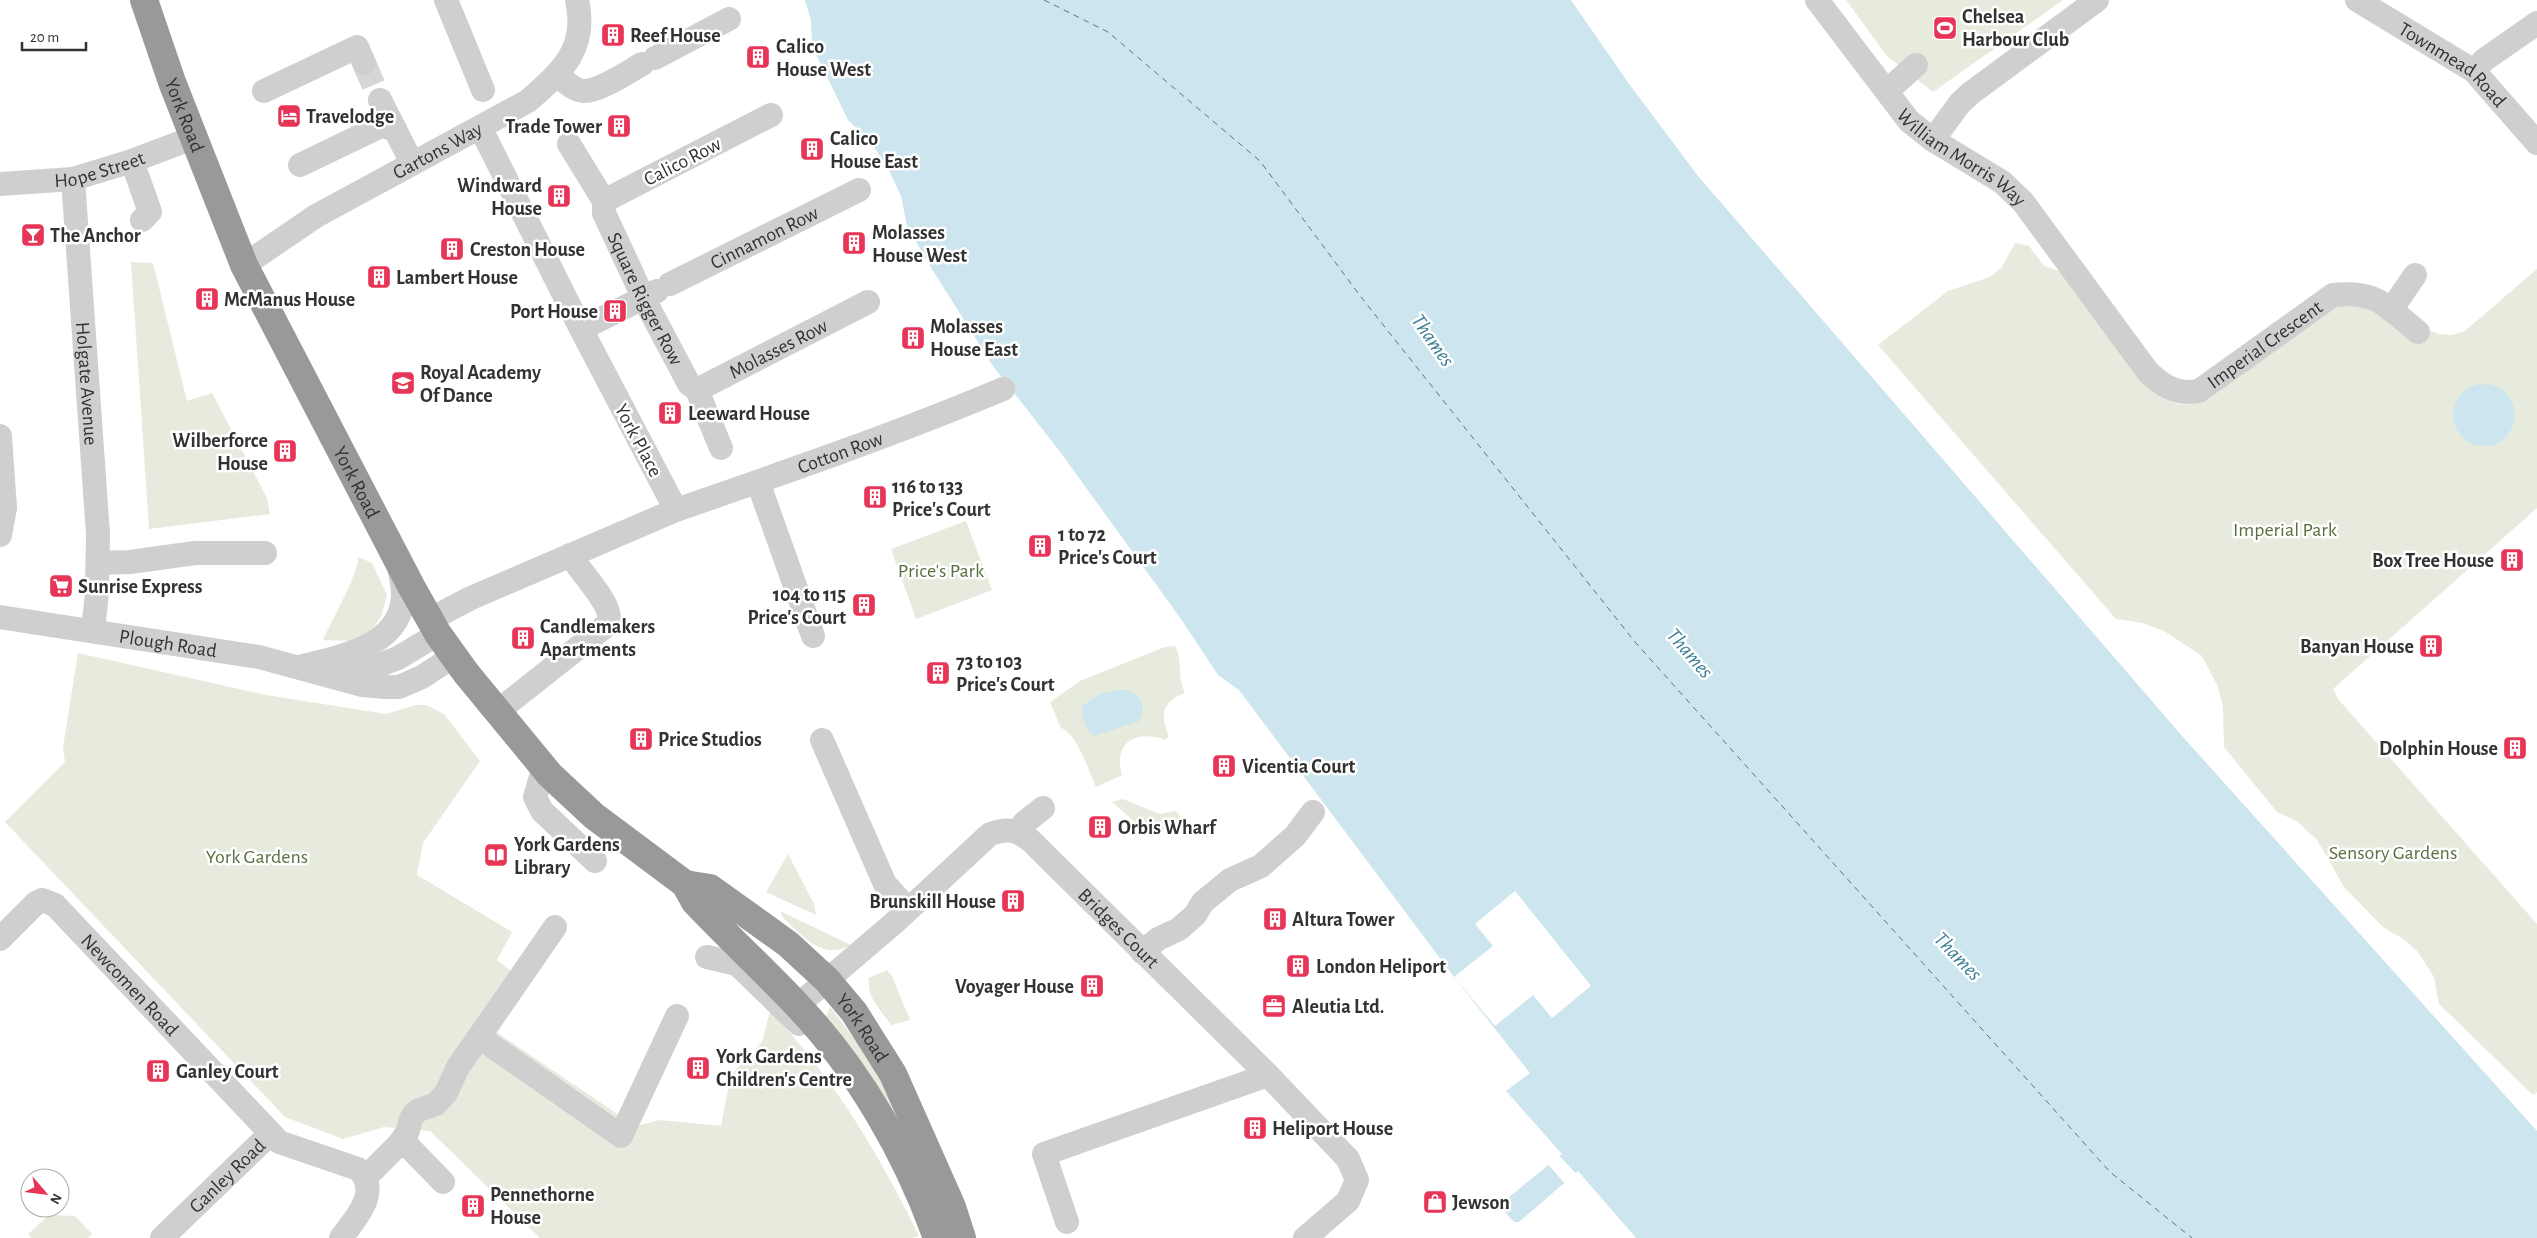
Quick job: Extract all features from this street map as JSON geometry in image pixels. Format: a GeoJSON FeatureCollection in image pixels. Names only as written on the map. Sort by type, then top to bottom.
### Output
{"type":"FeatureCollection","features":[{"type":"Feature","properties":{"kind":"highway","name":"York Road"},"geometry":{"type":"LineString","coordinates":[[144,0],[172,82],[196,137],[244,265],[434,627],[454,656],[544,767],[594,816],[685,884],[695,902],[798,1006],[870,1101],[903,1157],[937,1238]]}},
{"type":"Feature","properties":{"kind":"highway","name":"York Road"},"geometry":{"type":"LineString","coordinates":[[685,884],[710,888],[788,944],[827,980],[854,1012],[894,1074],[952,1208],[962,1238]]}},
{"type":"Feature","properties":{"kind":"street"},"geometry":{"type":"LineString","coordinates":[[446,0],[483,90]]}},
{"type":"Feature","properties":{"kind":"street","name":"Gartons Way"},"geometry":{"type":"LineString","coordinates":[[244,265],[316,216],[412,163],[480,129],[528,101],[557,75],[578,43],[581,16],[577,0]]}},
{"type":"Feature","properties":{"kind":"street","name":"William Morris Way"},"geometry":{"type":"LineString","coordinates":[[1817,0],[1909,121],[1933,140],[2002,182],[2023,202],[2106,313]]}},
{"type":"Feature","properties":{"kind":"street"},"geometry":{"type":"LineString","coordinates":[[1933,140],[1960,103],[1971,93],[2097,0]]}},
{"type":"Feature","properties":{"kind":"street","name":"Townmead Road"},"geometry":{"type":"LineString","coordinates":[[2357,0],[2474,71],[2537,143]]}},
{"type":"Feature","properties":{"kind":"street"},"geometry":{"type":"LineString","coordinates":[[557,75],[570,86],[583,91],[594,89],[729,19]]}},
{"type":"Feature","properties":{"kind":"street"},"geometry":{"type":"LineString","coordinates":[[2474,71],[2484,60],[2537,23]]}},
{"type":"Feature","properties":{"kind":"street"},"geometry":{"type":"LineString","coordinates":[[264,91],[357,47],[364,63]]}},
{"type":"Feature","properties":{"kind":"street"},"geometry":{"type":"LineString","coordinates":[[1887,91],[1916,65]]}},
{"type":"Feature","properties":{"kind":"street"},"geometry":{"type":"LineString","coordinates":[[380,100],[412,163]]}},
{"type":"Feature","properties":{"kind":"street","name":"Calico Row"},"geometry":{"type":"LineString","coordinates":[[604,207],[771,115]]}},
{"type":"Feature","properties":{"kind":"street"},"geometry":{"type":"LineString","coordinates":[[300,165],[380,126],[395,129]]}},
{"type":"Feature","properties":{"kind":"street","name":"York Place"},"geometry":{"type":"LineString","coordinates":[[480,129],[581,330],[676,510]]}},
{"type":"Feature","properties":{"kind":"street","name":"Hope Street"},"geometry":{"type":"LineString","coordinates":[[0,184],[74,179],[132,161],[196,137]]}},
{"type":"Feature","properties":{"kind":"street","name":"Square Rigger Row"},"geometry":{"type":"LineString","coordinates":[[569,144],[604,207],[657,291],[693,387],[721,448]]}},
{"type":"Feature","properties":{"kind":"street"},"geometry":{"type":"LineString","coordinates":[[132,161],[150,212],[142,220]]}},
{"type":"Feature","properties":{"kind":"street","name":"Holgate Avenue"},"geometry":{"type":"LineString","coordinates":[[74,179],[98,563],[93,630]]}},
{"type":"Feature","properties":{"kind":"street","name":"Cinnamon Row"},"geometry":{"type":"LineString","coordinates":[[581,330],[859,190]]}},
{"type":"Feature","properties":{"kind":"street"},"geometry":{"type":"LineString","coordinates":[[2391,310],[2415,275]]}},
{"type":"Feature","properties":{"kind":"street","name":"Imperial Crescent"},"geometry":{"type":"LineString","coordinates":[[2106,313],[2148,372],[2171,390],[2186,394],[2199,392],[2333,295],[2354,293],[2367,295],[2391,310],[2418,332]]}},
{"type":"Feature","properties":{"kind":"street","name":"Molasses Row"},"geometry":{"type":"LineString","coordinates":[[693,387],[868,302]]}},
{"type":"Feature","properties":{"kind":"street","name":"Cotton Row"},"geometry":{"type":"LineString","coordinates":[[676,510],[933,419],[1003,389]]}},
{"type":"Feature","properties":{"kind":"street"},"geometry":{"type":"LineString","coordinates":[[0,436],[5,508],[0,535]]}},
{"type":"Feature","properties":{"kind":"street"},"geometry":{"type":"LineString","coordinates":[[758,482],[814,636]]}},
{"type":"Feature","properties":{"kind":"street"},"geometry":{"type":"LineString","coordinates":[[434,627],[471,598],[676,510]]}},
{"type":"Feature","properties":{"kind":"street"},"geometry":{"type":"LineString","coordinates":[[98,563],[130,562],[195,553],[266,552]]}},
{"type":"Feature","properties":{"kind":"street"},"geometry":{"type":"LineString","coordinates":[[498,711],[608,624],[610,619],[608,606],[578,570],[570,555]]}},
{"type":"Feature","properties":{"kind":"street"},"geometry":{"type":"LineString","coordinates":[[299,667],[364,649],[386,632],[398,614],[403,594],[399,562]]}},
{"type":"Feature","properties":{"kind":"street","name":"Plough Road"},"geometry":{"type":"LineString","coordinates":[[0,617],[259,657],[333,675],[362,685],[399,686],[422,677],[454,656]]}},
{"type":"Feature","properties":{"kind":"street","name":"Plough Road"},"geometry":{"type":"LineString","coordinates":[[333,675],[377,666],[398,658],[434,627]]}},
{"type":"Feature","properties":{"kind":"street"},"geometry":{"type":"LineString","coordinates":[[822,740],[885,884],[908,909]]}},
{"type":"Feature","properties":{"kind":"street"},"geometry":{"type":"LineString","coordinates":[[544,767],[535,797],[542,810],[595,861]]}},
{"type":"Feature","properties":{"kind":"street"},"geometry":{"type":"LineString","coordinates":[[798,1006],[990,834],[1005,828],[1020,833],[1024,823],[1043,808]]}},
{"type":"Feature","properties":{"kind":"street"},"geometry":{"type":"LineString","coordinates":[[1142,952],[1158,939],[1179,929],[1195,914],[1203,902],[1230,880],[1261,866],[1295,836],[1313,812]]}},
{"type":"Feature","properties":{"kind":"street","name":"Bridges Court"},"geometry":{"type":"LineString","coordinates":[[1020,833],[1268,1075],[1348,1159],[1356,1180],[1348,1201],[1305,1238]]}},
{"type":"Feature","properties":{"kind":"street","name":"Newcomen Road"},"geometry":{"type":"LineString","coordinates":[[0,939],[42,900],[55,906],[270,1134],[279,1142],[351,1166],[366,1187]]}},
{"type":"Feature","properties":{"kind":"street"},"geometry":{"type":"LineString","coordinates":[[341,1238],[361,1211],[366,1187],[408,1131],[414,1114],[419,1110],[436,1104],[446,1093],[458,1068],[555,927]]}},
{"type":"Feature","properties":{"kind":"street"},"geometry":{"type":"LineString","coordinates":[[707,957],[736,964],[795,1022],[819,1032]]}},
{"type":"Feature","properties":{"kind":"street"},"geometry":{"type":"LineString","coordinates":[[479,1038],[620,1136],[677,1016]]}},
{"type":"Feature","properties":{"kind":"street"},"geometry":{"type":"LineString","coordinates":[[1067,1222],[1044,1154],[1268,1075]]}},
{"type":"Feature","properties":{"kind":"street","name":"Ganley Road"},"geometry":{"type":"LineString","coordinates":[[162,1238],[270,1134]]}},
{"type":"Feature","properties":{"kind":"street"},"geometry":{"type":"LineString","coordinates":[[400,1143],[408,1147],[443,1182]]}},
{"type":"Feature","properties":{"kind":"green space","name":"Chelsea Harbour Club"},"geometry":{"type":"Polygon","coordinates":[[[1846,0],[2063,0],[1933,92],[1887,56],[1846,0]]]}},
{"type":"Feature","properties":{"kind":"green space","name":"Imperial Park"},"geometry":{"type":"Polygon","coordinates":[[[2015,243],[2029,246],[2044,266],[2064,273],[2151,390],[2172,402],[2184,405],[2208,400],[2329,306],[2346,300],[2439,334],[2452,335],[2465,331],[2537,269],[2537,508],[2333,689],[2338,699],[2537,924],[2537,1092],[2533,1095],[2439,1004],[2434,977],[2418,952],[2405,940],[2384,928],[2344,887],[2317,840],[2298,822],[2277,812],[2224,747],[2223,706],[2218,687],[2202,656],[2164,631],[2143,623],[2116,619],[1878,345],[1948,291],[1990,277],[2002,267],[2015,243]]]}},
{"type":"Feature","properties":{"kind":"green space"},"geometry":{"type":"Polygon","coordinates":[[[131,262],[153,263],[187,401],[212,393],[267,498],[270,514],[149,529],[131,262]]]}},
{"type":"Feature","properties":{"kind":"green space","name":"Price's Park"},"geometry":{"type":"Polygon","coordinates":[[[966,521],[992,590],[916,619],[891,549],[966,521]]]}},
{"type":"Feature","properties":{"kind":"green space"},"geometry":{"type":"Polygon","coordinates":[[[358,557],[372,563],[387,595],[381,617],[372,629],[352,641],[323,640],[349,586],[358,557]]]}},
{"type":"Feature","properties":{"kind":"green space"},"geometry":{"type":"Polygon","coordinates":[[[1175,646],[1179,657],[1181,681],[1185,693],[1171,701],[1165,710],[1164,722],[1169,736],[1165,740],[1144,736],[1129,741],[1121,754],[1122,775],[1096,787],[1077,745],[1067,731],[1061,728],[1050,702],[1080,681],[1165,647],[1175,646]]]}},
{"type":"Feature","properties":{"kind":"green space","name":"York Gardens"},"geometry":{"type":"Polygon","coordinates":[[[78,653],[266,695],[386,714],[416,705],[426,705],[444,714],[480,761],[423,843],[417,875],[512,932],[497,960],[528,985],[496,1032],[635,1126],[660,1120],[721,1126],[731,1075],[762,1042],[770,1011],[814,1062],[853,1118],[888,1176],[919,1236],[912,1238],[540,1238],[430,1131],[384,1127],[343,1139],[285,1117],[5,822],[65,762],[63,747],[78,653]]]}},
{"type":"Feature","properties":{"kind":"green space"},"geometry":{"type":"Polygon","coordinates":[[[1123,799],[1160,814],[1176,811],[1181,817],[1152,837],[1112,802],[1123,799]]]}},
{"type":"Feature","properties":{"kind":"green space"},"geometry":{"type":"Polygon","coordinates":[[[788,854],[814,904],[816,915],[766,892],[788,854]]]}},
{"type":"Feature","properties":{"kind":"green space"},"geometry":{"type":"Polygon","coordinates":[[[780,911],[851,945],[831,950],[822,948],[798,932],[783,918],[780,911]]]}},
{"type":"Feature","properties":{"kind":"green space"},"geometry":{"type":"Polygon","coordinates":[[[887,970],[892,976],[910,1020],[891,1025],[875,1003],[869,985],[869,978],[887,970]]]}},
{"type":"Feature","properties":{"kind":"green space"},"geometry":{"type":"Polygon","coordinates":[[[830,1007],[868,1056],[893,1099],[936,1195],[830,1025],[826,1016],[830,1007]]]}},
{"type":"Feature","properties":{"kind":"green space"},"geometry":{"type":"Polygon","coordinates":[[[70,1216],[75,1216],[92,1234],[88,1238],[31,1238],[28,1234],[46,1218],[70,1218],[70,1216]]]}},
{"type":"Feature","properties":{"kind":"water","name":"Thames"},"geometry":{"type":"Polygon","coordinates":[[[805,0],[1571,0],[1627,81],[1698,176],[2183,737],[2537,1131],[2537,1238],[1636,1238],[1578,1171],[1519,1222],[1514,1222],[1499,1205],[1562,1154],[1506,1091],[1530,1073],[1454,977],[1239,690],[1218,675],[1181,619],[1061,453],[993,366],[907,226],[901,196],[888,168],[869,140],[848,120],[812,46],[811,20],[805,0]]]}},
{"type":"Feature","properties":{"kind":"water"},"geometry":{"type":"Polygon","coordinates":[[[2484,384],[2496,387],[2506,393],[2512,403],[2515,415],[2512,427],[2506,437],[2496,443],[2484,446],[2472,443],[2462,437],[2456,427],[2453,415],[2456,403],[2462,393],[2472,387],[2484,384]]]}},
{"type":"Feature","properties":{"kind":"water"},"geometry":{"type":"Polygon","coordinates":[[[1117,690],[1128,690],[1140,698],[1143,709],[1139,721],[1094,736],[1084,722],[1082,706],[1100,694],[1117,690]]]}},
{"type":"Feature","properties":{"kind":"pier"},"geometry":{"type":"Polygon","coordinates":[[[1515,891],[1591,986],[1552,1018],[1533,995],[1495,1026],[1454,977],[1493,946],[1475,924],[1515,891]]]}},
{"type":"Feature","properties":{"kind":"pier"},"geometry":{"type":"Polygon","coordinates":[[[1558,1154],[1577,1175],[1566,1185],[1547,1163],[1558,1154]]]}},
{"type":"Feature","properties":{"kind":"ferry route"},"geometry":{"type":"LineString","coordinates":[[1044,0],[1108,32],[1260,161],[1361,297],[1635,642],[2110,1172],[2192,1238]]}},
{"type":"Feature","properties":{"kind":"tunnel"},"geometry":{"type":"LineString","coordinates":[[364,63],[380,100]]}},
{"type":"Feature","properties":{"kind":"place","name":"Chelsea Harbour Club"},"geometry":{"type":"Point","coordinates":[1945,28]}},
{"type":"Feature","properties":{"kind":"place","name":"Reef House"},"geometry":{"type":"Point","coordinates":[613,35]}},
{"type":"Feature","properties":{"kind":"place","name":"Calico House West"},"geometry":{"type":"Point","coordinates":[758,57]}},
{"type":"Feature","properties":{"kind":"place","name":"Travelodge"},"geometry":{"type":"Point","coordinates":[289,116]}},
{"type":"Feature","properties":{"kind":"place","name":"Trade Tower"},"geometry":{"type":"Point","coordinates":[619,126]}},
{"type":"Feature","properties":{"kind":"place","name":"Calico House East"},"geometry":{"type":"Point","coordinates":[812,149]}},
{"type":"Feature","properties":{"kind":"place","name":"Windward House"},"geometry":{"type":"Point","coordinates":[559,196]}},
{"type":"Feature","properties":{"kind":"place","name":"The Anchor"},"geometry":{"type":"Point","coordinates":[33,235]}},
{"type":"Feature","properties":{"kind":"place","name":"Molasses House West"},"geometry":{"type":"Point","coordinates":[854,243]}},
{"type":"Feature","properties":{"kind":"place","name":"Creston House"},"geometry":{"type":"Point","coordinates":[452,249]}},
{"type":"Feature","properties":{"kind":"place","name":"Lambert House"},"geometry":{"type":"Point","coordinates":[379,277]}},
{"type":"Feature","properties":{"kind":"place","name":"McManus House"},"geometry":{"type":"Point","coordinates":[207,299]}},
{"type":"Feature","properties":{"kind":"place","name":"Port House"},"geometry":{"type":"Point","coordinates":[615,311]}},
{"type":"Feature","properties":{"kind":"place","name":"Molasses House East"},"geometry":{"type":"Point","coordinates":[913,338]}},
{"type":"Feature","properties":{"kind":"place","name":"Royal Academy Of Dance"},"geometry":{"type":"Point","coordinates":[403,383]}},
{"type":"Feature","properties":{"kind":"place","name":"Leeward House"},"geometry":{"type":"Point","coordinates":[670,413]}},
{"type":"Feature","properties":{"kind":"place","name":"Wilberforce House"},"geometry":{"type":"Point","coordinates":[285,451]}},
{"type":"Feature","properties":{"kind":"place","name":"116 to 133 Price's Court"},"geometry":{"type":"Point","coordinates":[875,497]}},
{"type":"Feature","properties":{"kind":"place","name":"1 to 72 Price's Court"},"geometry":{"type":"Point","coordinates":[1040,546]}},
{"type":"Feature","properties":{"kind":"place","name":"Box Tree House"},"geometry":{"type":"Point","coordinates":[2512,560]}},
{"type":"Feature","properties":{"kind":"place","name":"Sunrise Express"},"geometry":{"type":"Point","coordinates":[61,586]}},
{"type":"Feature","properties":{"kind":"place","name":"104 to 115 Price's Court"},"geometry":{"type":"Point","coordinates":[864,605]}},
{"type":"Feature","properties":{"kind":"place","name":"Candlemakers Apartments"},"geometry":{"type":"Point","coordinates":[523,638]}},
{"type":"Feature","properties":{"kind":"place","name":"Banyan House"},"geometry":{"type":"Point","coordinates":[2431,646]}},
{"type":"Feature","properties":{"kind":"place","name":"73 to 103 Price's Court"},"geometry":{"type":"Point","coordinates":[938,673]}},
{"type":"Feature","properties":{"kind":"place","name":"Price Studios"},"geometry":{"type":"Point","coordinates":[641,739]}},
{"type":"Feature","properties":{"kind":"place","name":"Dolphin House"},"geometry":{"type":"Point","coordinates":[2515,748]}},
{"type":"Feature","properties":{"kind":"place","name":"Vicentia Court"},"geometry":{"type":"Point","coordinates":[1224,766]}},
{"type":"Feature","properties":{"kind":"place","name":"Orbis Wharf"},"geometry":{"type":"Point","coordinates":[1100,827]}},
{"type":"Feature","properties":{"kind":"place","name":"York Gardens Library"},"geometry":{"type":"Point","coordinates":[496,855]}},
{"type":"Feature","properties":{"kind":"place","name":"Brunskill House"},"geometry":{"type":"Point","coordinates":[1013,901]}},
{"type":"Feature","properties":{"kind":"place","name":"Altura Tower"},"geometry":{"type":"Point","coordinates":[1275,919]}},
{"type":"Feature","properties":{"kind":"place","name":"London Heliport"},"geometry":{"type":"Point","coordinates":[1298,966]}},
{"type":"Feature","properties":{"kind":"place","name":"Voyager House"},"geometry":{"type":"Point","coordinates":[1092,986]}},
{"type":"Feature","properties":{"kind":"place","name":"Aleutia Ltd."},"geometry":{"type":"Point","coordinates":[1274,1006]}},
{"type":"Feature","properties":{"kind":"place","name":"York Gardens Children's Centre"},"geometry":{"type":"Point","coordinates":[698,1068]}},
{"type":"Feature","properties":{"kind":"place","name":"Ganley Court"},"geometry":{"type":"Point","coordinates":[158,1071]}},
{"type":"Feature","properties":{"kind":"place","name":"Heliport House"},"geometry":{"type":"Point","coordinates":[1255,1128]}},
{"type":"Feature","properties":{"kind":"place","name":"Jewson"},"geometry":{"type":"Point","coordinates":[1435,1202]}},
{"type":"Feature","properties":{"kind":"place","name":"Pennethorne House"},"geometry":{"type":"Point","coordinates":[473,1206]}},
{"type":"Feature","properties":{"kind":"park label","name":"Sensory Gardens"},"geometry":{"type":"Point","coordinates":[2393,852]}}]}
